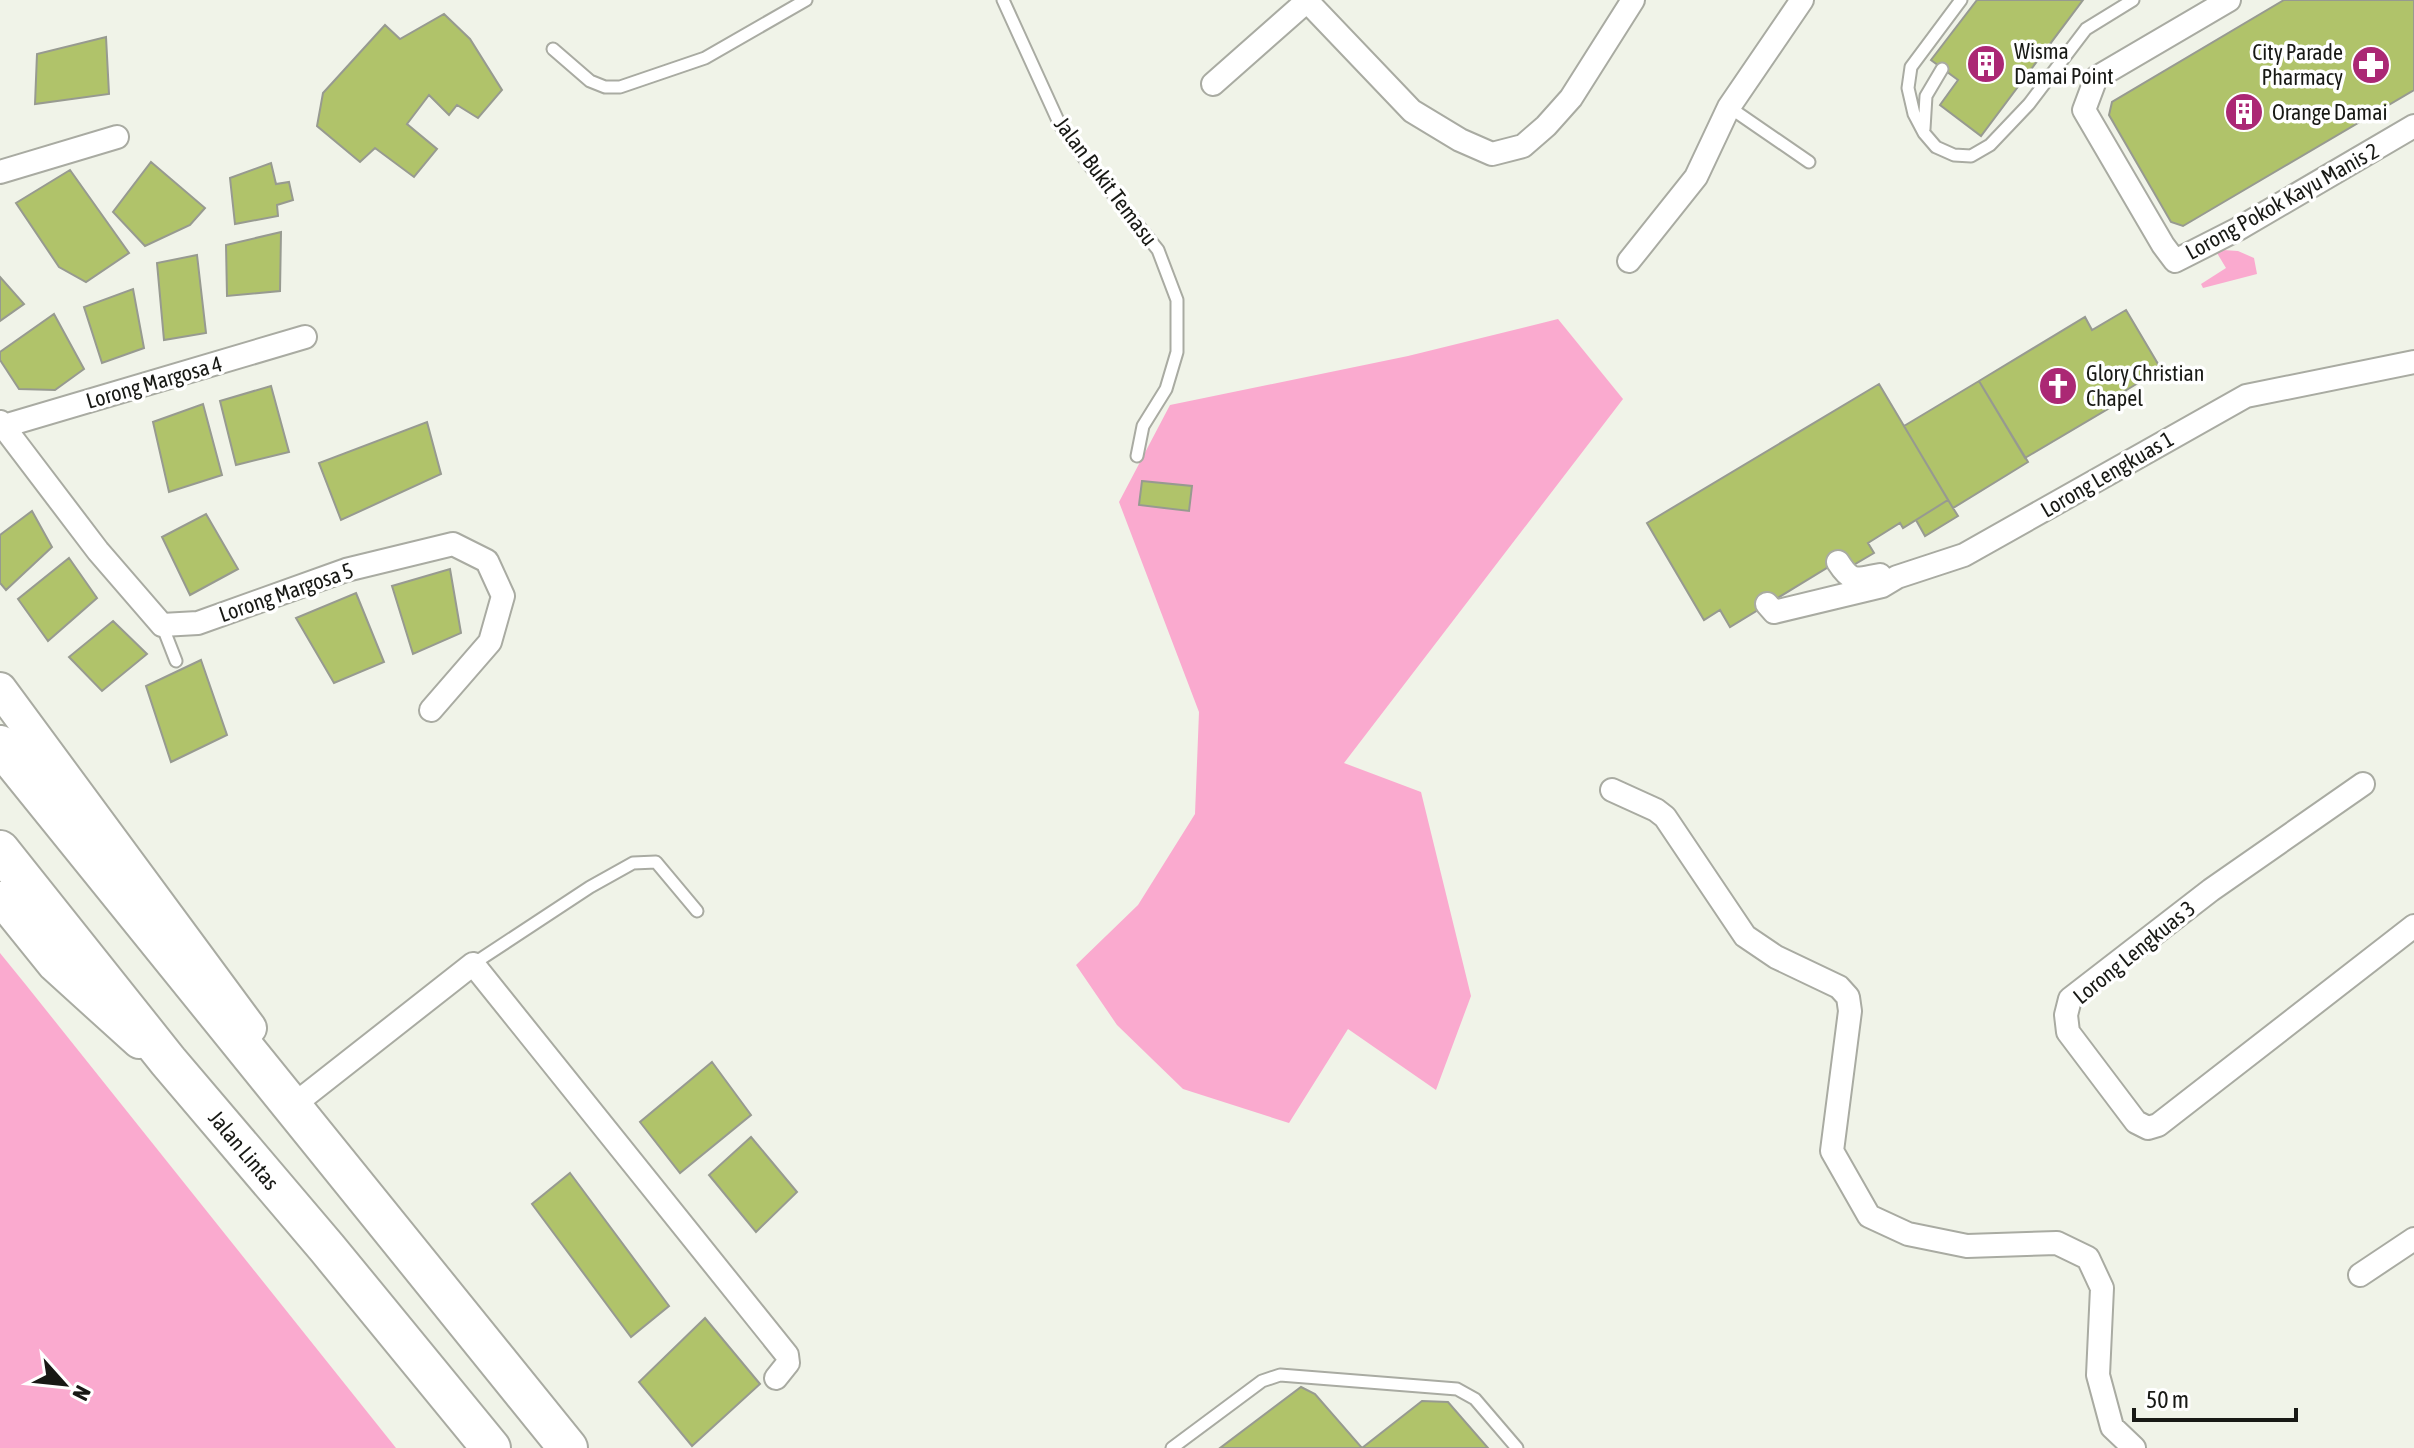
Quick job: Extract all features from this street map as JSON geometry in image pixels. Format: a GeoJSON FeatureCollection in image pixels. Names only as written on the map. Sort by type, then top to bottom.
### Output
{"type":"FeatureCollection","features":[{"type":"Feature","properties":{"kind":"highway"},"geometry":{"type":"LineString","coordinates":[[0,745],[568,1448]]}},
{"type":"Feature","properties":{"kind":"highway","name":"Jalan Lintas"},"geometry":{"type":"LineString","coordinates":[[0,850],[168,1061],[491,1448]]}},
{"type":"Feature","properties":{"kind":"main road"},"geometry":{"type":"LineString","coordinates":[[0,689],[254,1033],[286,1102]]}},
{"type":"Feature","properties":{"kind":"main road"},"geometry":{"type":"LineString","coordinates":[[0,898],[54,965],[141,1043],[168,1061]]}},
{"type":"Feature","properties":{"kind":"street"},"geometry":{"type":"LineString","coordinates":[[1629,261],[1696,177],[1729,107],[1802,0]]}},
{"type":"Feature","properties":{"kind":"street","name":"Lorong Pokok Kayu Manis 2"},"geometry":{"type":"LineString","coordinates":[[2229,0],[2096,78],[2084,110],[2175,261],[2238,229],[2414,126]]}},
{"type":"Feature","properties":{"kind":"street"},"geometry":{"type":"LineString","coordinates":[[1213,84],[1307,1],[1412,111],[1460,140],[1492,154],[1523,146],[1571,98],[1626,3]]}},
{"type":"Feature","properties":{"kind":"street"},"geometry":{"type":"LineString","coordinates":[[0,172],[117,137]]}},
{"type":"Feature","properties":{"kind":"street","name":"Lorong Margosa 4"},"geometry":{"type":"LineString","coordinates":[[2,424],[305,337]]}},
{"type":"Feature","properties":{"kind":"street","name":"Lorong Lengkuas 1"},"geometry":{"type":"LineString","coordinates":[[1767,604],[1774,612],[1882,586],[1897,577],[1964,555],[2246,396],[2410,369]]}},
{"type":"Feature","properties":{"kind":"street"},"geometry":{"type":"LineString","coordinates":[[2,424],[98,551],[162,625]]}},
{"type":"Feature","properties":{"kind":"street","name":"Lorong Margosa 5"},"geometry":{"type":"LineString","coordinates":[[162,625],[198,623],[346,570],[453,544],[487,561],[503,596],[490,642],[431,710]]}},
{"type":"Feature","properties":{"kind":"street","name":"Lorong Lengkuas 1"},"geometry":{"type":"LineString","coordinates":[[1838,562],[1847,576],[1854,580],[1886,574],[1897,577]]}},
{"type":"Feature","properties":{"kind":"street","name":"Lorong Lengkuas 3"},"geometry":{"type":"LineString","coordinates":[[2363,784],[2211,890],[2070,999],[2066,1015],[2068,1032],[2136,1122],[2148,1128],[2158,1125],[2414,926]]}},
{"type":"Feature","properties":{"kind":"street"},"geometry":{"type":"LineString","coordinates":[[1612,790],[1665,817],[1745,936],[1776,957],[1839,987],[1848,997],[1850,1011],[1832,1151],[1869,1216],[1908,1234],[1967,1246],[2057,1243],[2088,1258],[2102,1288],[2098,1375],[2112,1427],[2134,1448]]}},
{"type":"Feature","properties":{"kind":"street"},"geometry":{"type":"LineString","coordinates":[[286,1102],[473,964],[787,1355],[788,1363],[776,1378]]}},
{"type":"Feature","properties":{"kind":"street"},"geometry":{"type":"LineString","coordinates":[[2360,1275],[2414,1239]]}},
{"type":"Feature","properties":{"kind":"lane"},"geometry":{"type":"LineString","coordinates":[[553,49],[590,81],[605,87],[620,87],[705,58],[806,0]]}},
{"type":"Feature","properties":{"kind":"lane","name":"Jalan Bukit Temasu"},"geometry":{"type":"LineString","coordinates":[[1003,0],[1060,125],[1158,250],[1177,300],[1177,352],[1166,389],[1143,426],[1137,456]]}},
{"type":"Feature","properties":{"kind":"lane"},"geometry":{"type":"LineString","coordinates":[[1961,0],[1911,67],[1908,88],[1914,114],[1936,147],[1954,155],[1971,156],[1990,145],[2029,104],[2086,29],[2133,0]]}},
{"type":"Feature","properties":{"kind":"lane"},"geometry":{"type":"LineString","coordinates":[[1924,133],[1926,96],[1942,69]]}},
{"type":"Feature","properties":{"kind":"lane"},"geometry":{"type":"LineString","coordinates":[[1729,107],[1809,162]]}},
{"type":"Feature","properties":{"kind":"lane"},"geometry":{"type":"LineString","coordinates":[[162,625],[176,661]]}},
{"type":"Feature","properties":{"kind":"lane"},"geometry":{"type":"LineString","coordinates":[[473,964],[590,887],[633,863],[656,862],[697,911]]}},
{"type":"Feature","properties":{"kind":"lane"},"geometry":{"type":"LineString","coordinates":[[1172,1448],[1262,1381],[1280,1375],[1457,1389],[1475,1399],[1517,1448]]}},
{"type":"Feature","properties":{"kind":"shaded area"},"geometry":{"type":"Polygon","coordinates":[[[2223,250],[2238,251],[2254,258],[2257,274],[2203,288],[2201,284],[2226,268],[2217,253],[2223,250]]]}},
{"type":"Feature","properties":{"kind":"shaded area"},"geometry":{"type":"Polygon","coordinates":[[[1558,319],[1623,399],[1344,763],[1421,792],[1471,996],[1436,1090],[1348,1029],[1289,1123],[1183,1089],[1117,1025],[1076,965],[1138,905],[1195,814],[1199,712],[1119,502],[1170,405],[1408,356],[1558,319]]]}},
{"type":"Feature","properties":{"kind":"shaded area"},"geometry":{"type":"Polygon","coordinates":[[[0,953],[26,985],[396,1448],[0,1448],[0,953]]]}},
{"type":"Feature","properties":{"kind":"building","name":"Wisma Damai Point"},"geometry":{"type":"Polygon","coordinates":[[[1977,0],[2083,0],[1981,136],[1940,105],[1958,80],[1931,60],[1977,0]]]}},
{"type":"Feature","properties":{"kind":"building","name":"Orange Damai"},"geometry":{"type":"Polygon","coordinates":[[[2284,0],[2414,0],[2414,90],[2183,226],[2171,222],[2109,115],[2112,102],[2284,0]]]}},
{"type":"Feature","properties":{"kind":"building"},"geometry":{"type":"Polygon","coordinates":[[[444,14],[470,39],[502,90],[478,118],[457,105],[449,115],[429,95],[407,124],[437,149],[414,177],[375,148],[360,162],[317,126],[323,93],[385,25],[400,39],[444,14]]]}},
{"type":"Feature","properties":{"kind":"building"},"geometry":{"type":"Polygon","coordinates":[[[106,37],[109,94],[35,104],[37,54],[106,37]]]}},
{"type":"Feature","properties":{"kind":"building"},"geometry":{"type":"Polygon","coordinates":[[[151,162],[205,208],[190,225],[145,246],[113,212],[151,162]]]}},
{"type":"Feature","properties":{"kind":"building"},"geometry":{"type":"Polygon","coordinates":[[[271,163],[276,184],[289,182],[293,200],[277,205],[278,216],[235,224],[230,178],[271,163]]]}},
{"type":"Feature","properties":{"kind":"building"},"geometry":{"type":"Polygon","coordinates":[[[70,170],[129,253],[86,282],[59,267],[16,203],[70,170]]]}},
{"type":"Feature","properties":{"kind":"building"},"geometry":{"type":"Polygon","coordinates":[[[281,232],[280,291],[227,296],[226,245],[281,232]]]}},
{"type":"Feature","properties":{"kind":"building"},"geometry":{"type":"Polygon","coordinates":[[[197,255],[206,333],[164,340],[157,263],[197,255]]]}},
{"type":"Feature","properties":{"kind":"building"},"geometry":{"type":"Polygon","coordinates":[[[0,277],[24,304],[0,321],[0,277]]]}},
{"type":"Feature","properties":{"kind":"building"},"geometry":{"type":"Polygon","coordinates":[[[133,289],[144,348],[102,363],[84,307],[133,289]]]}},
{"type":"Feature","properties":{"kind":"building","name":"Glory Christian Chapel"},"geometry":{"type":"Polygon","coordinates":[[[2126,310],[2161,369],[2125,391],[2128,397],[2025,458],[1979,381],[2085,317],[2092,330],[2126,310]]]}},
{"type":"Feature","properties":{"kind":"building"},"geometry":{"type":"Polygon","coordinates":[[[54,314],[84,369],[55,390],[19,389],[0,360],[0,352],[54,314]]]}},
{"type":"Feature","properties":{"kind":"building"},"geometry":{"type":"Polygon","coordinates":[[[1979,381],[2028,462],[1953,508],[1904,426],[1979,381]]]}},
{"type":"Feature","properties":{"kind":"building"},"geometry":{"type":"Polygon","coordinates":[[[1879,384],[1948,500],[1903,528],[1900,523],[1868,543],[1874,553],[1850,567],[1845,557],[1730,627],[1720,610],[1704,620],[1647,523],[1879,384]]]}},
{"type":"Feature","properties":{"kind":"building"},"geometry":{"type":"Polygon","coordinates":[[[271,386],[289,452],[236,465],[220,401],[271,386]]]}},
{"type":"Feature","properties":{"kind":"building"},"geometry":{"type":"Polygon","coordinates":[[[203,404],[222,475],[169,492],[153,422],[203,404]]]}},
{"type":"Feature","properties":{"kind":"building"},"geometry":{"type":"Polygon","coordinates":[[[427,422],[441,474],[341,520],[319,463],[427,422]]]}},
{"type":"Feature","properties":{"kind":"building"},"geometry":{"type":"Polygon","coordinates":[[[1142,481],[1192,486],[1189,511],[1139,505],[1142,481]]]}},
{"type":"Feature","properties":{"kind":"building"},"geometry":{"type":"Polygon","coordinates":[[[1948,500],[1958,516],[1925,536],[1916,520],[1948,500]]]}},
{"type":"Feature","properties":{"kind":"building"},"geometry":{"type":"Polygon","coordinates":[[[32,511],[52,547],[6,590],[0,583],[0,535],[32,511]]]}},
{"type":"Feature","properties":{"kind":"building"},"geometry":{"type":"Polygon","coordinates":[[[206,514],[238,569],[190,595],[162,537],[206,514]]]}},
{"type":"Feature","properties":{"kind":"building"},"geometry":{"type":"Polygon","coordinates":[[[69,558],[97,598],[48,641],[18,599],[69,558]]]}},
{"type":"Feature","properties":{"kind":"building"},"geometry":{"type":"Polygon","coordinates":[[[450,569],[461,633],[413,654],[392,586],[450,569]]]}},
{"type":"Feature","properties":{"kind":"building"},"geometry":{"type":"Polygon","coordinates":[[[356,593],[384,662],[334,683],[296,618],[356,593]]]}},
{"type":"Feature","properties":{"kind":"building"},"geometry":{"type":"Polygon","coordinates":[[[113,621],[147,654],[102,691],[69,657],[113,621]]]}},
{"type":"Feature","properties":{"kind":"building"},"geometry":{"type":"Polygon","coordinates":[[[201,660],[227,735],[171,762],[146,686],[201,660]]]}},
{"type":"Feature","properties":{"kind":"building"},"geometry":{"type":"Polygon","coordinates":[[[712,1062],[751,1115],[680,1173],[640,1122],[712,1062]]]}},
{"type":"Feature","properties":{"kind":"building"},"geometry":{"type":"Polygon","coordinates":[[[751,1137],[797,1192],[756,1232],[709,1175],[751,1137]]]}},
{"type":"Feature","properties":{"kind":"building"},"geometry":{"type":"Polygon","coordinates":[[[570,1173],[669,1306],[631,1337],[532,1204],[570,1173]]]}},
{"type":"Feature","properties":{"kind":"building"},"geometry":{"type":"Polygon","coordinates":[[[705,1318],[760,1384],[692,1446],[639,1382],[705,1318]]]}},
{"type":"Feature","properties":{"kind":"building"},"geometry":{"type":"Polygon","coordinates":[[[1301,1387],[1315,1394],[1362,1448],[1220,1448],[1301,1387]]]}},
{"type":"Feature","properties":{"kind":"building"},"geometry":{"type":"Polygon","coordinates":[[[1422,1401],[1448,1402],[1488,1448],[1362,1448],[1422,1401]]]}},
{"type":"Feature","properties":{"kind":"place","name":"Wisma Damai Point"},"geometry":{"type":"Point","coordinates":[1986,64]}},
{"type":"Feature","properties":{"kind":"place","name":"City Parade Pharmacy"},"geometry":{"type":"Point","coordinates":[2371,65]}},
{"type":"Feature","properties":{"kind":"place","name":"Orange Damai"},"geometry":{"type":"Point","coordinates":[2244,112]}},
{"type":"Feature","properties":{"kind":"place","name":"Glory Christian Chapel"},"geometry":{"type":"Point","coordinates":[2058,386]}}]}
